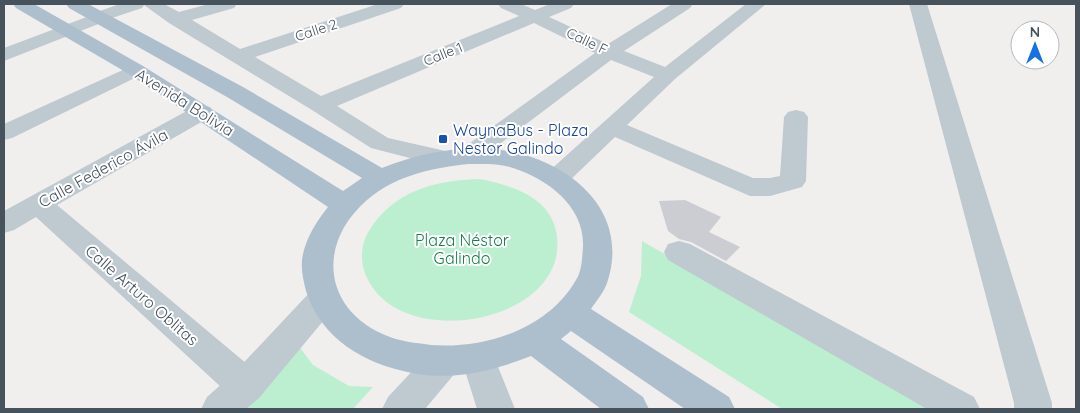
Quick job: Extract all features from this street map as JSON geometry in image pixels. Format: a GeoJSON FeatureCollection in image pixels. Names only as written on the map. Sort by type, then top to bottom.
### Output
{"type":"FeatureCollection","features":[{"type":"Feature","properties":{"kind":"main road","name":"Avenida Bolivia"},"geometry":{"type":"LineString","coordinates":[[22,4],[136,70],[344,205]]}},
{"type":"Feature","properties":{"kind":"main road","name":"Avenida Bolivia"},"geometry":{"type":"LineString","coordinates":[[75,4],[235,92],[381,178]]}},
{"type":"Feature","properties":{"kind":"main road"},"geometry":{"type":"LineString","coordinates":[[454,157],[494,157],[520,162],[557,178],[580,198],[595,223],[599,252],[592,283],[570,313],[534,339],[508,351],[478,358],[444,361],[410,358],[379,349],[353,334],[335,318],[323,299],[317,274],[319,250],[328,226],[344,205],[381,178],[414,164],[454,157]]}},
{"type":"Feature","properties":{"kind":"main road"},"geometry":{"type":"LineString","coordinates":[[570,313],[716,409]]}},
{"type":"Feature","properties":{"kind":"main road"},"geometry":{"type":"LineString","coordinates":[[534,339],[630,409]]}},
{"type":"Feature","properties":{"kind":"street"},"geometry":{"type":"LineString","coordinates":[[4,55],[136,4]]}},
{"type":"Feature","properties":{"kind":"street"},"geometry":{"type":"LineString","coordinates":[[152,4],[380,143],[454,157],[609,52],[684,4]]}},
{"type":"Feature","properties":{"kind":"street"},"geometry":{"type":"LineString","coordinates":[[175,19],[228,4]]}},
{"type":"Feature","properties":{"kind":"street","name":"Calle 2"},"geometry":{"type":"LineString","coordinates":[[238,56],[395,4]]}},
{"type":"Feature","properties":{"kind":"street","name":"Calle F"},"geometry":{"type":"LineString","coordinates":[[507,4],[609,52],[668,75]]}},
{"type":"Feature","properties":{"kind":"street","name":"Calle 1"},"geometry":{"type":"LineString","coordinates":[[320,105],[565,4]]}},
{"type":"Feature","properties":{"kind":"street"},"geometry":{"type":"LineString","coordinates":[[557,178],[668,75],[757,4]]}},
{"type":"Feature","properties":{"kind":"street"},"geometry":{"type":"LineString","coordinates":[[918,4],[1034,409]]}},
{"type":"Feature","properties":{"kind":"street"},"geometry":{"type":"LineString","coordinates":[[4,133],[136,70]]}},
{"type":"Feature","properties":{"kind":"street","name":"Calle Federico Ávila"},"geometry":{"type":"LineString","coordinates":[[4,223],[202,112]]}},
{"type":"Feature","properties":{"kind":"street"},"geometry":{"type":"LineString","coordinates":[[613,128],[750,187],[770,187],[793,181],[796,117]]}},
{"type":"Feature","properties":{"kind":"street","name":"Calle Arturo Oblitas"},"geometry":{"type":"LineString","coordinates":[[38,204],[246,386]]}},
{"type":"Feature","properties":{"kind":"street"},"geometry":{"type":"LineString","coordinates":[[679,252],[961,409]]}},
{"type":"Feature","properties":{"kind":"street"},"geometry":{"type":"LineString","coordinates":[[220,409],[246,386],[323,299]]}},
{"type":"Feature","properties":{"kind":"street"},"geometry":{"type":"LineString","coordinates":[[478,358],[496,409]]}},
{"type":"Feature","properties":{"kind":"street"},"geometry":{"type":"LineString","coordinates":[[401,409],[444,361]]}},
{"type":"Feature","properties":{"kind":"green space","name":"Plaza Néstor Galindo"},"geometry":{"type":"Polygon","coordinates":[[[480,179],[504,185],[527,194],[545,209],[552,219],[556,231],[555,262],[540,287],[514,306],[482,317],[448,321],[414,316],[386,302],[367,278],[362,261],[366,236],[379,217],[390,206],[417,190],[447,182],[480,179]]]}},
{"type":"Feature","properties":{"kind":"green space"},"geometry":{"type":"Polygon","coordinates":[[[642,241],[933,409],[782,409],[629,312],[641,276],[642,241]]]}},
{"type":"Feature","properties":{"kind":"green space"},"geometry":{"type":"Polygon","coordinates":[[[298,345],[313,365],[349,386],[373,387],[353,409],[229,409],[298,345]]]}},
{"type":"Feature","properties":{"kind":"building"},"geometry":{"type":"Polygon","coordinates":[[[685,200],[721,217],[709,232],[740,247],[726,261],[691,242],[679,239],[668,231],[659,201],[685,200]]]}},
{"type":"Feature","properties":{"kind":"place","name":"WaynaBus - Plaza Nestor Galindo"},"geometry":{"type":"Point","coordinates":[443,139]}}]}
